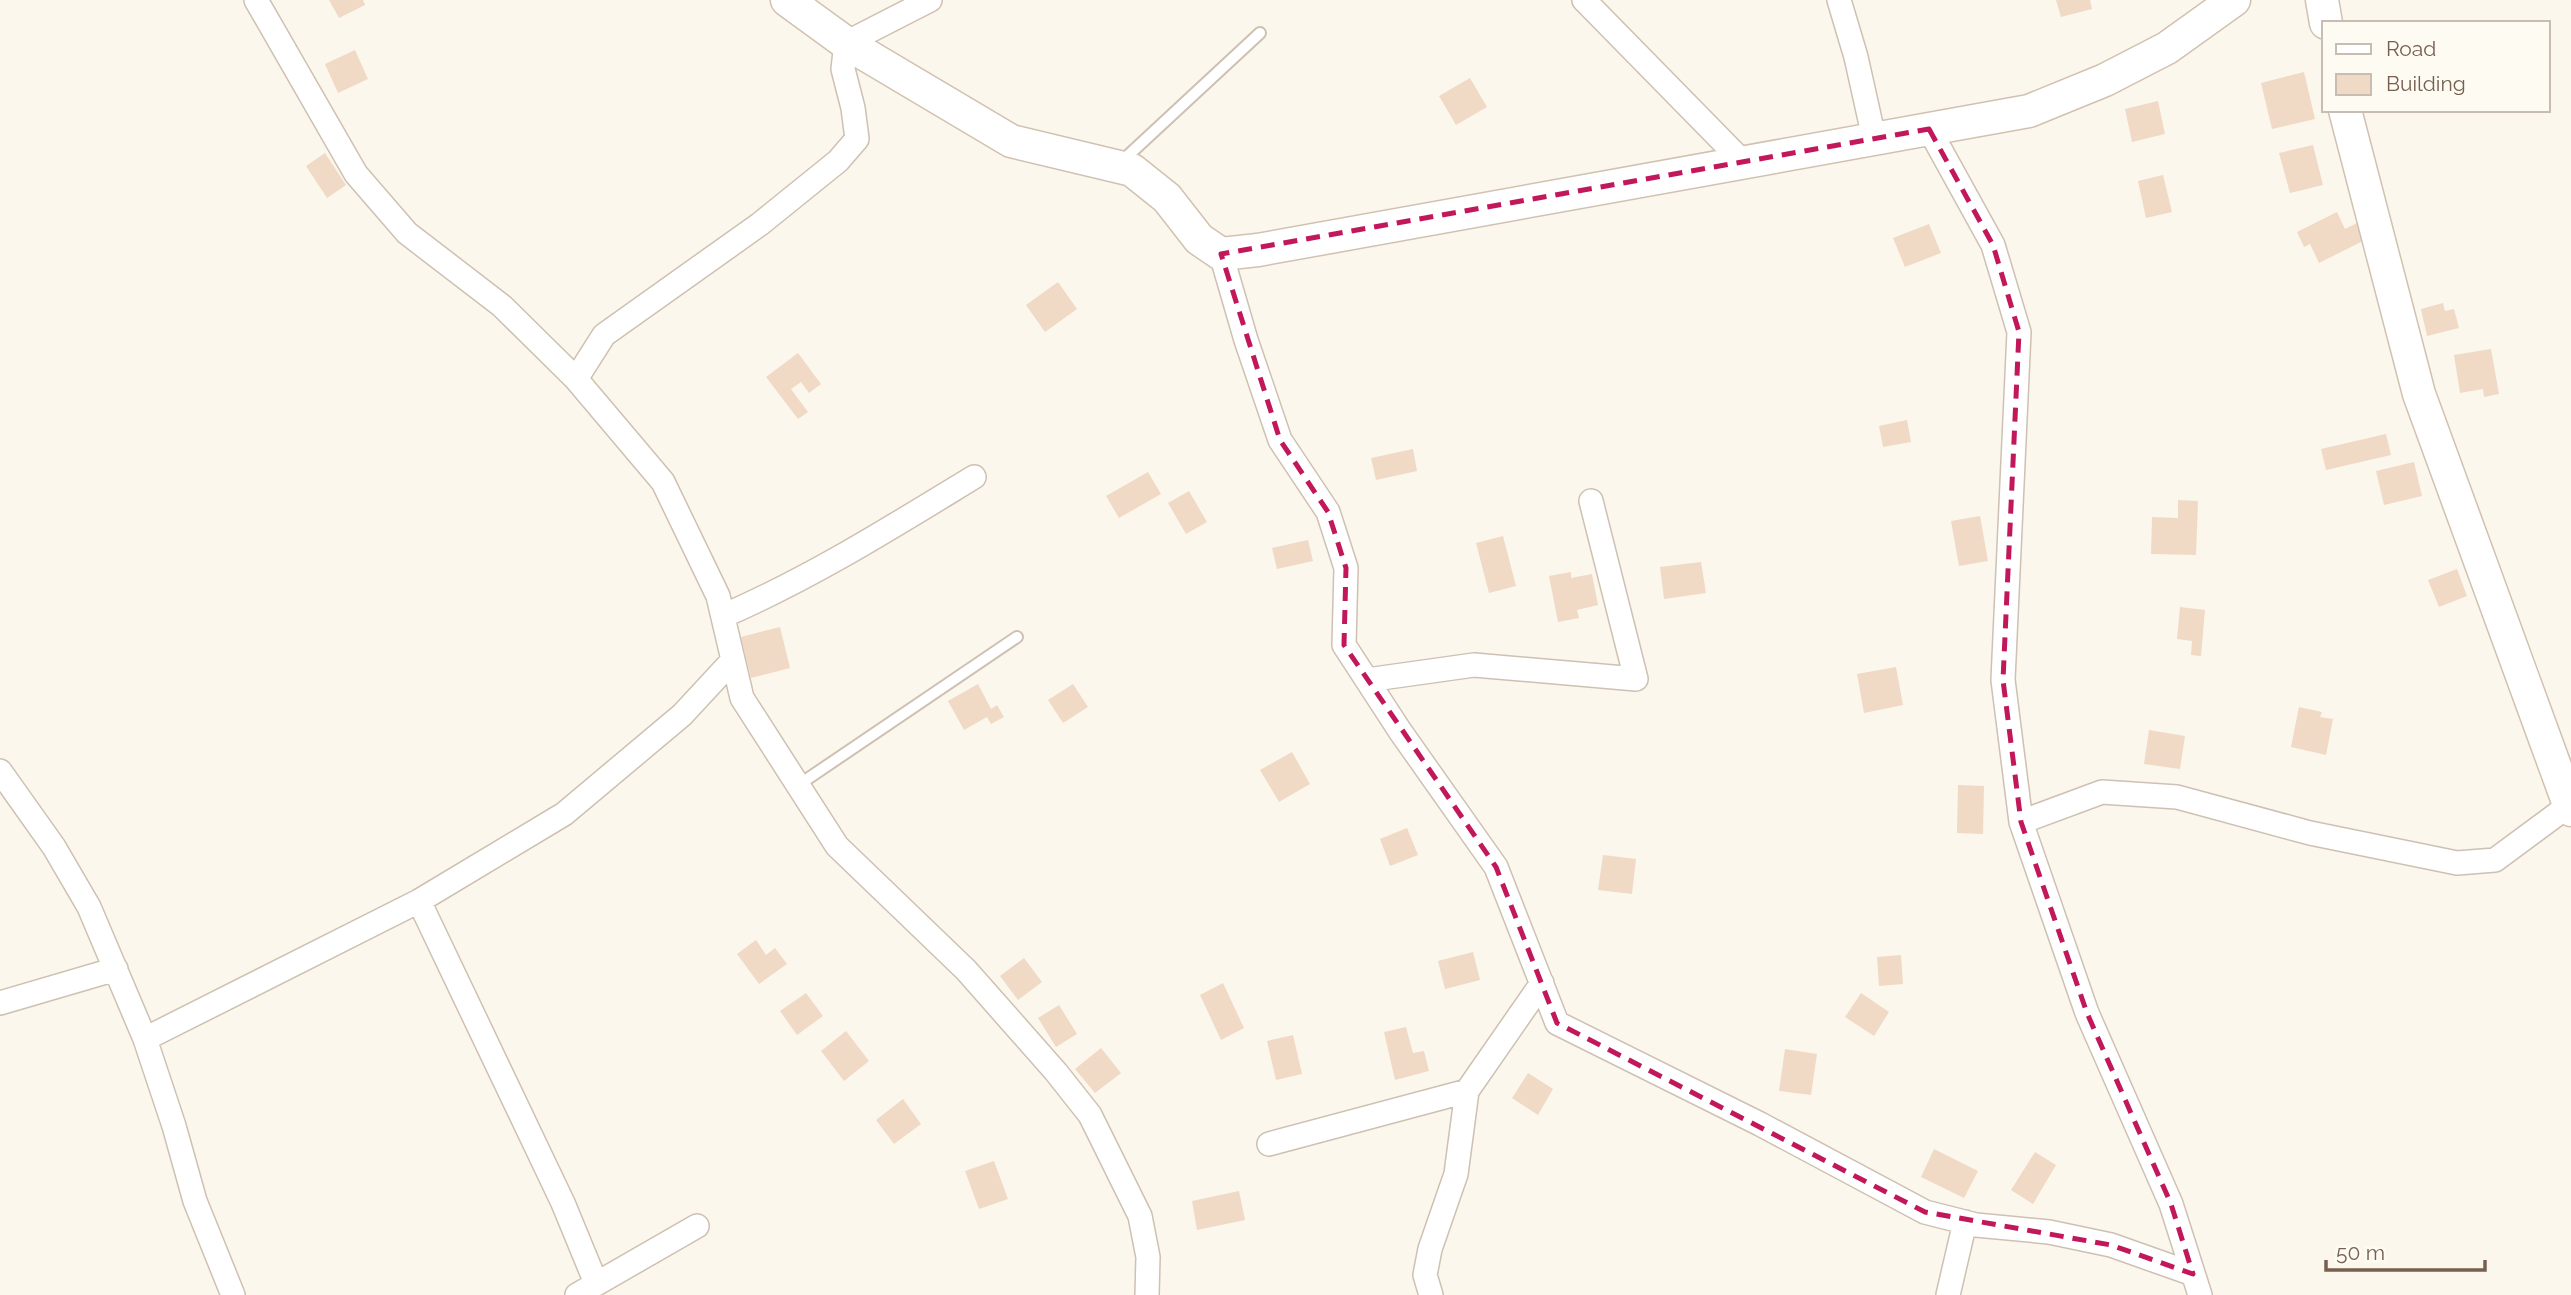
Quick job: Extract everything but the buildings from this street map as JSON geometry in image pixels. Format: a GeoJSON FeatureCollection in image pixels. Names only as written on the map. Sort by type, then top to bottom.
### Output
{"type":"FeatureCollection","features":[{"type":"Feature","properties":{"kind":"street"},"geometry":{"type":"LineString","coordinates":[[256,0],[356,174],[407,233],[502,306],[576,379],[663,482],[718,596],[742,698],[837,846],[966,970],[1056,1072],[1090,1115],[1140,1216],[1147,1257],[1147,1295]]}},
{"type":"Feature","properties":{"kind":"street"},"geometry":{"type":"LineString","coordinates":[[787,0],[846,43],[1011,141],[1132,170],[1167,198],[1199,239],[1221,254],[1246,340],[1280,440],[1328,512],[1346,568],[1344,645],[1496,867],[1558,1024],[1760,1124],[1925,1212],[1965,1222],[2049,1232],[2111,1245],[2197,1285]]}},
{"type":"Feature","properties":{"kind":"street"},"geometry":{"type":"LineString","coordinates":[[846,43],[930,0]]}},
{"type":"Feature","properties":{"kind":"street"},"geometry":{"type":"LineString","coordinates":[[1584,0],[1742,161]]}},
{"type":"Feature","properties":{"kind":"street"},"geometry":{"type":"LineString","coordinates":[[1839,0],[1856,57],[1874,138]]}},
{"type":"Feature","properties":{"kind":"street"},"geometry":{"type":"LineString","coordinates":[[1221,254],[1258,250],[2029,111],[2105,80],[2167,48],[2234,0]]}},
{"type":"Feature","properties":{"kind":"street"},"geometry":{"type":"LineString","coordinates":[[2322,0],[2326,21]]}},
{"type":"Feature","properties":{"kind":"street"},"geometry":{"type":"LineString","coordinates":[[576,379],[604,335],[760,224],[838,161],[857,139],[853,108],[843,69],[846,43]]}},
{"type":"Feature","properties":{"kind":"street"},"geometry":{"type":"LineString","coordinates":[[2021,822],[2102,792],[2177,797],[2310,833],[2457,863],[2495,860],[2569,808],[2419,394],[2346,112]]}},
{"type":"Feature","properties":{"kind":"street"},"geometry":{"type":"LineString","coordinates":[[1929,129],[1993,245],[2019,332],[2003,680],[2021,822],[2087,1013],[2171,1204],[2197,1285]]}},
{"type":"Feature","properties":{"kind":"street"},"geometry":{"type":"LineString","coordinates":[[723,615],[765,598],[856,550],[974,477]]}},
{"type":"Feature","properties":{"kind":"street"},"geometry":{"type":"LineString","coordinates":[[1367,680],[1474,665],[1636,679],[1591,501]]}},
{"type":"Feature","properties":{"kind":"street"},"geometry":{"type":"LineString","coordinates":[[145,1039],[419,901],[564,814],[682,716],[733,660]]}},
{"type":"Feature","properties":{"kind":"street"},"geometry":{"type":"LineString","coordinates":[[0,771],[54,847],[89,907],[145,1039],[195,1201],[233,1295]]}},
{"type":"Feature","properties":{"kind":"street"},"geometry":{"type":"LineString","coordinates":[[419,901],[563,1203],[586,1289],[697,1226]]}},
{"type":"Feature","properties":{"kind":"street"},"geometry":{"type":"LineString","coordinates":[[0,1003],[116,969]]}},
{"type":"Feature","properties":{"kind":"street"},"geometry":{"type":"LineString","coordinates":[[1431,1295],[1425,1276],[1430,1250],[1457,1174],[1466,1091],[1542,982]]}},
{"type":"Feature","properties":{"kind":"street"},"geometry":{"type":"LineString","coordinates":[[1269,1144],[1466,1091]]}},
{"type":"Feature","properties":{"kind":"street"},"geometry":{"type":"LineString","coordinates":[[1948,1295],[1965,1222]]}},
{"type":"Feature","properties":{"kind":"lane"},"geometry":{"type":"LineString","coordinates":[[1116,166],[1260,33]]}},
{"type":"Feature","properties":{"kind":"lane"},"geometry":{"type":"LineString","coordinates":[[797,786],[1017,637]]}},
{"type":"Feature","properties":{"kind":"highlighted area"},"geometry":{"type":"Polygon","coordinates":[[[1929,129],[1993,245],[2019,332],[2003,680],[2021,822],[2087,1013],[2171,1204],[2193,1274],[2111,1245],[1925,1212],[1557,1023],[1496,867],[1344,645],[1346,568],[1328,512],[1280,440],[1221,254],[1929,129]]]}}]}
